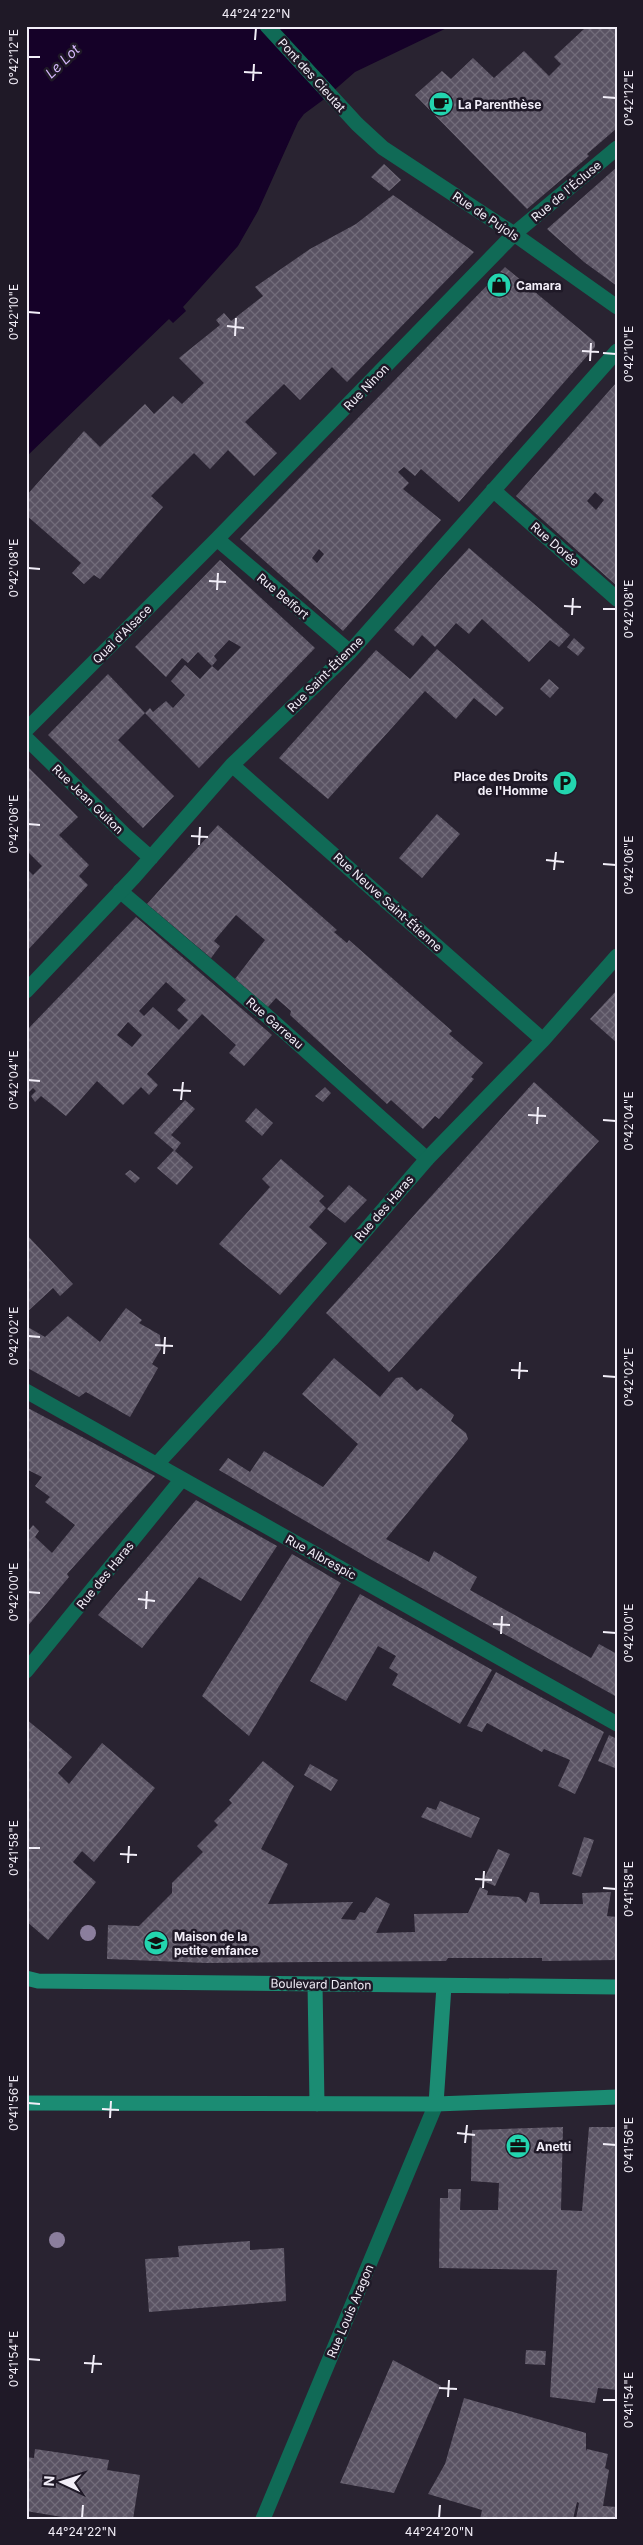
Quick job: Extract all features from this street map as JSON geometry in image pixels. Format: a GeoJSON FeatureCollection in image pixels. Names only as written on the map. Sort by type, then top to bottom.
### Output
{"type":"FeatureCollection","features":[{"type":"Feature","properties":{"kind":"main road","name":"Boulevard Danton"},"geometry":{"type":"LineString","coordinates":[[26,1978],[38,1981],[617,1987]]}},
{"type":"Feature","properties":{"kind":"main road"},"geometry":{"type":"LineString","coordinates":[[315,1984],[317,2104]]}},
{"type":"Feature","properties":{"kind":"main road"},"geometry":{"type":"LineString","coordinates":[[436,2104],[444,1986]]}},
{"type":"Feature","properties":{"kind":"main road"},"geometry":{"type":"LineString","coordinates":[[26,2103],[436,2104],[617,2097]]}},
{"type":"Feature","properties":{"kind":"street","name":"Pont des Cieutat"},"geometry":{"type":"LineString","coordinates":[[268,26],[357,124]]}},
{"type":"Feature","properties":{"kind":"street","name":"Rue de Pujols"},"geometry":{"type":"LineString","coordinates":[[357,124],[384,148],[514,234],[617,308]]}},
{"type":"Feature","properties":{"kind":"street","name":"Rue de l'Écluse"},"geometry":{"type":"LineString","coordinates":[[514,234],[617,148]]}},
{"type":"Feature","properties":{"kind":"street","name":"Rue Ninon"},"geometry":{"type":"LineString","coordinates":[[217,539],[514,234]]}},
{"type":"Feature","properties":{"kind":"street","name":"Rue Saint-Étienne"},"geometry":{"type":"LineString","coordinates":[[26,991],[152,858],[232,765],[350,652],[617,351]]}},
{"type":"Feature","properties":{"kind":"street","name":"Rue Dorée"},"geometry":{"type":"LineString","coordinates":[[493,490],[617,598]]}},
{"type":"Feature","properties":{"kind":"street","name":"Rue Belfort"},"geometry":{"type":"LineString","coordinates":[[217,539],[350,652]]}},
{"type":"Feature","properties":{"kind":"street","name":"Quai d'Alsace"},"geometry":{"type":"LineString","coordinates":[[26,730],[217,539]]}},
{"type":"Feature","properties":{"kind":"street","name":"Rue Jean Guiton"},"geometry":{"type":"LineString","coordinates":[[26,738],[125,835],[152,858]]}},
{"type":"Feature","properties":{"kind":"street","name":"Rue Neuve Saint-Étienne"},"geometry":{"type":"LineString","coordinates":[[232,765],[543,1040]]}},
{"type":"Feature","properties":{"kind":"street","name":"Rue Garreau"},"geometry":{"type":"LineString","coordinates":[[120,891],[267,1016],[427,1159]]}},
{"type":"Feature","properties":{"kind":"street","name":"Rue des Haras"},"geometry":{"type":"LineString","coordinates":[[157,1464],[271,1340],[427,1159],[543,1040],[617,956]]}},
{"type":"Feature","properties":{"kind":"street","name":"Rue Albrespic"},"geometry":{"type":"LineString","coordinates":[[26,1391],[617,1724]]}},
{"type":"Feature","properties":{"kind":"street","name":"Rue des Haras"},"geometry":{"type":"LineString","coordinates":[[26,1671],[182,1479]]}},
{"type":"Feature","properties":{"kind":"street","name":"Rue Louis Aragon"},"geometry":{"type":"LineString","coordinates":[[263,2519],[436,2104]]}},
{"type":"Feature","properties":{"kind":"water","name":"Le Lot"},"geometry":{"type":"Polygon","coordinates":[[[26,26],[451,26],[355,72],[304,114],[298,122],[258,211],[238,246],[183,307],[186,311],[173,323],[169,319],[26,457],[26,26]]]}},
{"type":"Feature","properties":{"kind":"building"},"geometry":{"type":"Polygon","coordinates":[[[581,26],[617,26],[617,128],[587,154],[589,156],[527,209],[415,95],[442,71],[451,79],[473,58],[494,78],[524,51],[549,76],[561,64],[554,57],[584,29],[581,26]]]}},
{"type":"Feature","properties":{"kind":"building"},"geometry":{"type":"Polygon","coordinates":[[[384,164],[401,180],[389,191],[371,177],[384,164]]]}},
{"type":"Feature","properties":{"kind":"building"},"geometry":{"type":"Polygon","coordinates":[[[617,167],[617,286],[584,262],[547,229],[617,167]]]}},
{"type":"Feature","properties":{"kind":"building"},"geometry":{"type":"Polygon","coordinates":[[[393,195],[474,252],[347,382],[332,367],[300,400],[284,384],[245,422],[277,453],[254,476],[228,450],[210,469],[194,453],[151,496],[163,507],[100,579],[94,575],[84,584],[72,573],[81,563],[26,515],[26,496],[84,431],[100,447],[145,404],[154,414],[173,396],[182,404],[204,383],[179,358],[220,325],[216,320],[224,313],[231,321],[263,296],[255,287],[310,249],[356,224],[393,195]]]}},
{"type":"Feature","properties":{"kind":"building"},"geometry":{"type":"Polygon","coordinates":[[[505,267],[595,342],[595,347],[459,502],[421,469],[415,476],[404,467],[398,472],[409,483],[403,489],[441,520],[343,631],[240,539],[505,267]],[[319,549],[312,558],[317,563],[324,554],[319,549]]]}},
{"type":"Feature","properties":{"kind":"building"},"geometry":{"type":"Polygon","coordinates":[[[617,382],[617,586],[516,496],[617,382]],[[595,492],[587,501],[596,510],[604,500],[595,492]]]}},
{"type":"Feature","properties":{"kind":"building"},"geometry":{"type":"Polygon","coordinates":[[[469,548],[570,635],[559,647],[550,640],[529,662],[482,619],[469,634],[456,623],[435,647],[422,635],[413,646],[394,630],[469,548]]]}},
{"type":"Feature","properties":{"kind":"building"},"geometry":{"type":"Polygon","coordinates":[[[220,560],[315,648],[199,768],[145,713],[150,708],[153,712],[166,701],[173,708],[185,695],[171,681],[185,665],[200,679],[212,666],[198,652],[188,663],[182,658],[166,677],[135,647],[220,560]],[[229,640],[214,656],[217,660],[212,666],[218,671],[241,647],[229,640]]]}},
{"type":"Feature","properties":{"kind":"building"},"geometry":{"type":"Polygon","coordinates":[[[574,638],[585,648],[578,656],[567,647],[574,638]]]}},
{"type":"Feature","properties":{"kind":"building"},"geometry":{"type":"Polygon","coordinates":[[[437,649],[504,708],[496,716],[474,698],[456,719],[425,691],[328,799],[279,758],[376,650],[410,679],[437,649]]]}},
{"type":"Feature","properties":{"kind":"building"},"geometry":{"type":"Polygon","coordinates":[[[108,674],[145,713],[118,740],[174,796],[143,828],[48,735],[108,674]]]}},
{"type":"Feature","properties":{"kind":"building"},"geometry":{"type":"Polygon","coordinates":[[[549,679],[559,688],[550,698],[540,689],[549,679]]]}},
{"type":"Feature","properties":{"kind":"building"},"geometry":{"type":"Polygon","coordinates":[[[26,765],[78,817],[59,835],[89,865],[79,876],[88,885],[26,952],[26,871],[28,870],[33,875],[42,866],[26,850],[26,765]]]}},
{"type":"Feature","properties":{"kind":"building"},"geometry":{"type":"Polygon","coordinates":[[[437,814],[460,834],[422,878],[399,858],[437,814]]]}},
{"type":"Feature","properties":{"kind":"building"},"geometry":{"type":"Polygon","coordinates":[[[218,825],[337,930],[334,932],[347,943],[349,940],[452,1031],[449,1034],[483,1063],[471,1077],[474,1079],[439,1119],[435,1116],[423,1129],[391,1100],[387,1104],[290,1015],[291,1011],[276,998],[268,1007],[235,979],[265,940],[236,915],[214,941],[220,946],[211,958],[147,904],[218,825]]]}},
{"type":"Feature","properties":{"kind":"building"},"geometry":{"type":"Polygon","coordinates":[[[136,917],[272,1035],[244,1066],[229,1053],[236,1045],[202,1014],[147,1074],[158,1085],[149,1095],[141,1087],[123,1105],[97,1081],[66,1116],[41,1096],[35,1102],[31,1096],[36,1091],[33,1088],[26,1095],[26,1031],[136,917]],[[166,982],[139,1011],[144,1016],[153,1007],[179,1030],[188,1020],[177,1010],[186,1000],[166,982]],[[128,1022],[117,1035],[132,1047],[142,1035],[128,1022]]]}},
{"type":"Feature","properties":{"kind":"building"},"geometry":{"type":"Polygon","coordinates":[[[617,990],[617,1043],[590,1019],[617,990]]]}},
{"type":"Feature","properties":{"kind":"building"},"geometry":{"type":"Polygon","coordinates":[[[534,1082],[599,1141],[389,1372],[326,1313],[534,1082]]]}},
{"type":"Feature","properties":{"kind":"building"},"geometry":{"type":"Polygon","coordinates":[[[325,1087],[331,1093],[323,1102],[315,1096],[325,1087]]]}},
{"type":"Feature","properties":{"kind":"building"},"geometry":{"type":"Polygon","coordinates":[[[185,1100],[195,1109],[171,1135],[181,1143],[175,1151],[193,1167],[177,1185],[157,1168],[174,1150],[154,1133],[185,1100]]]}},
{"type":"Feature","properties":{"kind":"building"},"geometry":{"type":"Polygon","coordinates":[[[256,1108],[273,1123],[262,1136],[245,1121],[256,1108]]]}},
{"type":"Feature","properties":{"kind":"building"},"geometry":{"type":"Polygon","coordinates":[[[281,1159],[324,1196],[319,1201],[326,1208],[309,1227],[327,1243],[280,1295],[219,1244],[270,1187],[262,1179],[281,1159]]]}},
{"type":"Feature","properties":{"kind":"building"},"geometry":{"type":"Polygon","coordinates":[[[130,1170],[140,1178],[135,1183],[125,1174],[130,1170]]]}},
{"type":"Feature","properties":{"kind":"building"},"geometry":{"type":"Polygon","coordinates":[[[349,1185],[367,1200],[345,1223],[327,1209],[349,1185]]]}},
{"type":"Feature","properties":{"kind":"building"},"geometry":{"type":"Polygon","coordinates":[[[26,1234],[73,1284],[60,1296],[53,1288],[26,1313],[26,1234]]]}},
{"type":"Feature","properties":{"kind":"building"},"geometry":{"type":"Polygon","coordinates":[[[126,1308],[142,1320],[139,1323],[160,1335],[161,1349],[152,1364],[158,1368],[130,1417],[86,1392],[79,1397],[26,1367],[26,1326],[45,1337],[68,1316],[100,1342],[126,1308]]]}},
{"type":"Feature","properties":{"kind":"building"},"geometry":{"type":"Polygon","coordinates":[[[334,1358],[380,1397],[396,1378],[402,1377],[417,1391],[421,1388],[454,1415],[451,1421],[466,1433],[468,1439],[386,1539],[429,1562],[434,1551],[477,1577],[470,1590],[591,1658],[599,1644],[617,1654],[617,1697],[370,1559],[219,1470],[228,1458],[250,1472],[264,1451],[323,1487],[358,1444],[302,1394],[334,1358]]]}},
{"type":"Feature","properties":{"kind":"building"},"geometry":{"type":"Polygon","coordinates":[[[26,1407],[155,1476],[67,1574],[69,1577],[26,1628],[26,1528],[29,1530],[33,1525],[39,1531],[35,1537],[52,1553],[75,1525],[45,1502],[50,1497],[35,1486],[42,1477],[26,1469],[26,1407]]]}},
{"type":"Feature","properties":{"kind":"building"},"geometry":{"type":"Polygon","coordinates":[[[196,1500],[277,1546],[241,1601],[199,1577],[142,1648],[98,1615],[196,1500]]]}},
{"type":"Feature","properties":{"kind":"building"},"geometry":{"type":"Polygon","coordinates":[[[292,1554],[341,1583],[249,1736],[202,1696],[292,1554]]]}},
{"type":"Feature","properties":{"kind":"building"},"geometry":{"type":"Polygon","coordinates":[[[360,1594],[492,1670],[460,1724],[392,1685],[398,1674],[389,1668],[396,1656],[378,1646],[346,1701],[310,1681],[360,1594]]]}},
{"type":"Feature","properties":{"kind":"building"},"geometry":{"type":"Polygon","coordinates":[[[496,1672],[604,1732],[575,1794],[558,1786],[570,1760],[544,1749],[542,1752],[487,1723],[482,1732],[467,1726],[496,1672]]]}},
{"type":"Feature","properties":{"kind":"building"},"geometry":{"type":"Polygon","coordinates":[[[26,1719],[72,1757],[58,1773],[69,1784],[102,1743],[155,1788],[94,1862],[82,1851],[73,1862],[96,1882],[48,1940],[26,1921],[26,1719]]]}},
{"type":"Feature","properties":{"kind":"building"},"geometry":{"type":"Polygon","coordinates":[[[609,1735],[617,1739],[617,1769],[598,1761],[609,1735]]]}},
{"type":"Feature","properties":{"kind":"building"},"geometry":{"type":"Polygon","coordinates":[[[263,1761],[294,1786],[261,1849],[288,1864],[268,1904],[353,1902],[341,1919],[355,1920],[360,1912],[365,1913],[376,1897],[390,1904],[376,1933],[415,1932],[414,1914],[468,1913],[480,1887],[488,1891],[487,1895],[519,1897],[526,1903],[530,1892],[539,1893],[540,1904],[583,1904],[582,1893],[611,1892],[607,1916],[617,1917],[617,1960],[542,1961],[542,1958],[448,1958],[446,1961],[207,1963],[107,1959],[108,1925],[139,1926],[172,1893],[172,1883],[203,1852],[197,1846],[218,1825],[214,1821],[232,1803],[229,1800],[263,1761]]]}},
{"type":"Feature","properties":{"kind":"building"},"geometry":{"type":"Polygon","coordinates":[[[310,1764],[338,1780],[331,1791],[304,1775],[310,1764]]]}},
{"type":"Feature","properties":{"kind":"building"},"geometry":{"type":"Polygon","coordinates":[[[440,1801],[480,1818],[471,1838],[421,1817],[427,1807],[436,1810],[440,1801]]]}},
{"type":"Feature","properties":{"kind":"building"},"geometry":{"type":"Polygon","coordinates":[[[584,1837],[594,1840],[581,1877],[572,1874],[584,1837]]]}},
{"type":"Feature","properties":{"kind":"building"},"geometry":{"type":"Polygon","coordinates":[[[498,1849],[510,1854],[495,1886],[483,1881],[498,1849]]]}},
{"type":"Feature","properties":{"kind":"building"},"geometry":{"type":"Polygon","coordinates":[[[563,2127],[561,2210],[582,2211],[589,2127],[617,2127],[617,2390],[598,2388],[595,2403],[550,2397],[557,2270],[439,2268],[440,2198],[448,2198],[448,2189],[461,2189],[460,2210],[498,2210],[499,2183],[471,2181],[472,2130],[563,2127]]]}},
{"type":"Feature","properties":{"kind":"building"},"geometry":{"type":"Polygon","coordinates":[[[250,2241],[250,2250],[284,2248],[286,2301],[149,2312],[145,2259],[179,2257],[178,2246],[250,2241]]]}},
{"type":"Feature","properties":{"kind":"building"},"geometry":{"type":"Polygon","coordinates":[[[526,2350],[546,2351],[545,2365],[525,2364],[526,2350]]]}},
{"type":"Feature","properties":{"kind":"building"},"geometry":{"type":"Polygon","coordinates":[[[393,2360],[441,2386],[394,2493],[340,2483],[393,2360]]]}},
{"type":"Feature","properties":{"kind":"building"},"geometry":{"type":"Polygon","coordinates":[[[464,2398],[586,2433],[586,2451],[587,2449],[608,2454],[605,2468],[609,2470],[603,2506],[617,2507],[617,2519],[576,2519],[579,2503],[577,2502],[573,2519],[480,2519],[482,2510],[428,2494],[445,2464],[464,2398]]]}},
{"type":"Feature","properties":{"kind":"building"},"geometry":{"type":"Polygon","coordinates":[[[35,2449],[109,2460],[107,2470],[140,2475],[133,2519],[74,2519],[26,2511],[26,2457],[34,2458],[35,2449]]]}},
{"type":"Feature","properties":{"kind":"place","name":"La Parenthèse"},"geometry":{"type":"Point","coordinates":[441,104]}},
{"type":"Feature","properties":{"kind":"place","name":"Camara"},"geometry":{"type":"Point","coordinates":[499,285]}},
{"type":"Feature","properties":{"kind":"place","name":"Place des Droits de l'Homme"},"geometry":{"type":"Point","coordinates":[565,783]}},
{"type":"Feature","properties":{"kind":"place","name":"Maison de la petite enfance"},"geometry":{"type":"Point","coordinates":[156,1943]}},
{"type":"Feature","properties":{"kind":"place","name":"Anetti"},"geometry":{"type":"Point","coordinates":[518,2146]}}]}
